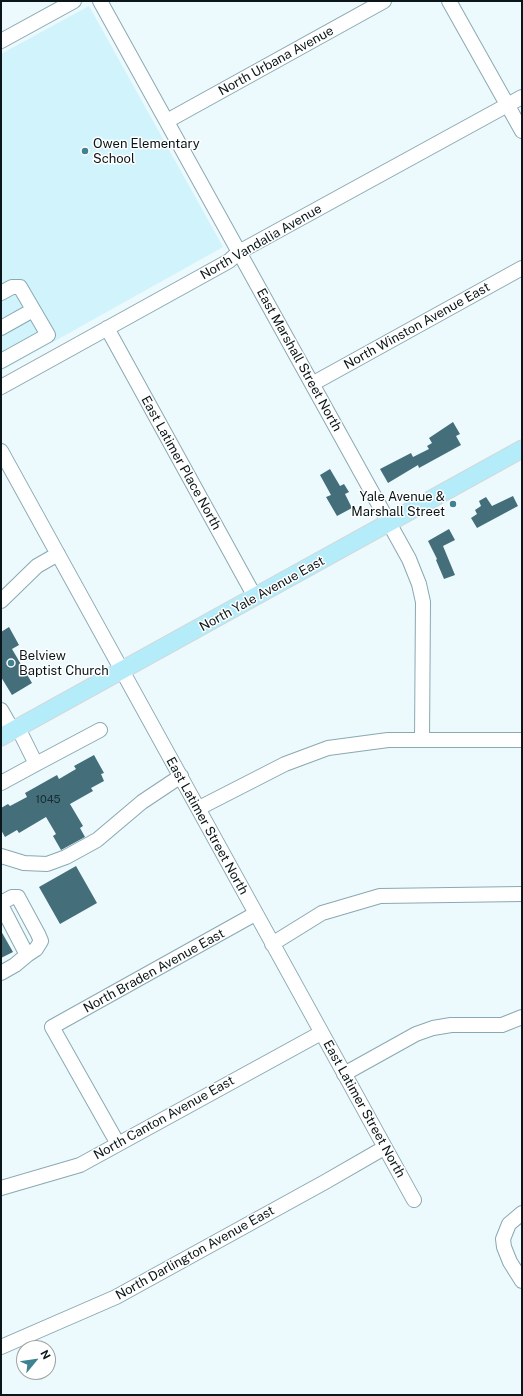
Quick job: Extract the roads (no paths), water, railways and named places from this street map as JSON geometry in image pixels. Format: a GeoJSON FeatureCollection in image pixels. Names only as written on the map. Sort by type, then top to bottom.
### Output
{"type":"FeatureCollection","features":[{"type":"Feature","properties":{"kind":"main road","name":"North Yale Avenue East"},"geometry":{"type":"LineString","coordinates":[[10,732],[522,449]]}},
{"type":"Feature","properties":{"kind":"street"},"geometry":{"type":"LineString","coordinates":[[1,41],[74,1]]}},
{"type":"Feature","properties":{"kind":"street","name":"East Marshall Street North"},"geometry":{"type":"LineString","coordinates":[[100,1],[409,559],[419,584],[423,602],[422,739]]}},
{"type":"Feature","properties":{"kind":"street","name":"North Urbana Avenue"},"geometry":{"type":"LineString","coordinates":[[167,121],[384,1]]}},
{"type":"Feature","properties":{"kind":"street"},"geometry":{"type":"LineString","coordinates":[[450,1],[522,131]]}},
{"type":"Feature","properties":{"kind":"street","name":"North Vandalia Avenue"},"geometry":{"type":"LineString","coordinates":[[1,387],[228,261],[239,252],[522,97]]}},
{"type":"Feature","properties":{"kind":"street","name":"North Winston Avenue East"},"geometry":{"type":"LineString","coordinates":[[312,384],[522,268]]}},
{"type":"Feature","properties":{"kind":"street"},"geometry":{"type":"LineString","coordinates":[[1,293],[12,287],[20,287],[59,355]]}},
{"type":"Feature","properties":{"kind":"street"},"geometry":{"type":"LineString","coordinates":[[1,328],[30,305]]}},
{"type":"Feature","properties":{"kind":"street","name":"East Latimer Place North"},"geometry":{"type":"LineString","coordinates":[[106,328],[255,597]]}},
{"type":"Feature","properties":{"kind":"street"},"geometry":{"type":"LineString","coordinates":[[1,361],[48,335]]}},
{"type":"Feature","properties":{"kind":"street","name":"East Latimer Street North"},"geometry":{"type":"LineString","coordinates":[[1,451],[6,472],[58,554],[199,808],[255,914],[414,1200]]}},
{"type":"Feature","properties":{"kind":"street"},"geometry":{"type":"LineString","coordinates":[[1,601],[37,566],[58,554]]}},
{"type":"Feature","properties":{"kind":"street"},"geometry":{"type":"LineString","coordinates":[[1,710],[10,732],[36,764]]}},
{"type":"Feature","properties":{"kind":"street"},"geometry":{"type":"LineString","coordinates":[[1,783],[100,730]]}},
{"type":"Feature","properties":{"kind":"street"},"geometry":{"type":"LineString","coordinates":[[199,808],[285,764],[328,748],[381,741],[422,739],[522,740]]}},
{"type":"Feature","properties":{"kind":"street"},"geometry":{"type":"LineString","coordinates":[[1,856],[24,864],[47,864],[66,857],[97,840],[142,802],[181,776]]}},
{"type":"Feature","properties":{"kind":"street"},"geometry":{"type":"LineString","coordinates":[[272,944],[322,913],[380,896],[522,894]]}},
{"type":"Feature","properties":{"kind":"street"},"geometry":{"type":"LineString","coordinates":[[1,904],[27,955],[15,965],[1,973]]}},
{"type":"Feature","properties":{"kind":"street","name":"North Braden Avenue East"},"geometry":{"type":"LineString","coordinates":[[118,1144],[52,1027],[255,914]]}},
{"type":"Feature","properties":{"kind":"street"},"geometry":{"type":"LineString","coordinates":[[344,1074],[416,1034],[433,1028],[451,1025],[502,1025],[522,1017]]}},
{"type":"Feature","properties":{"kind":"street","name":"North Canton Avenue East"},"geometry":{"type":"LineString","coordinates":[[1,1188],[80,1165],[321,1033]]}},
{"type":"Feature","properties":{"kind":"street","name":"North Darlington Avenue East"},"geometry":{"type":"LineString","coordinates":[[1,1347],[13,1340],[116,1297],[384,1148]]}},
{"type":"Feature","properties":{"kind":"street"},"geometry":{"type":"LineString","coordinates":[[522,1213],[509,1224],[503,1239],[508,1257],[522,1281]]}},
{"type":"Feature","properties":{"kind":"place","name":"Owen Elementary School"},"geometry":{"type":"Point","coordinates":[85,151]}},
{"type":"Feature","properties":{"kind":"place","name":"Yale Avenue & Marshall Street"},"geometry":{"type":"Point","coordinates":[453,504]}},
{"type":"Feature","properties":{"kind":"place","name":"Belview Baptist Church"},"geometry":{"type":"Point","coordinates":[11,663]}}]}
